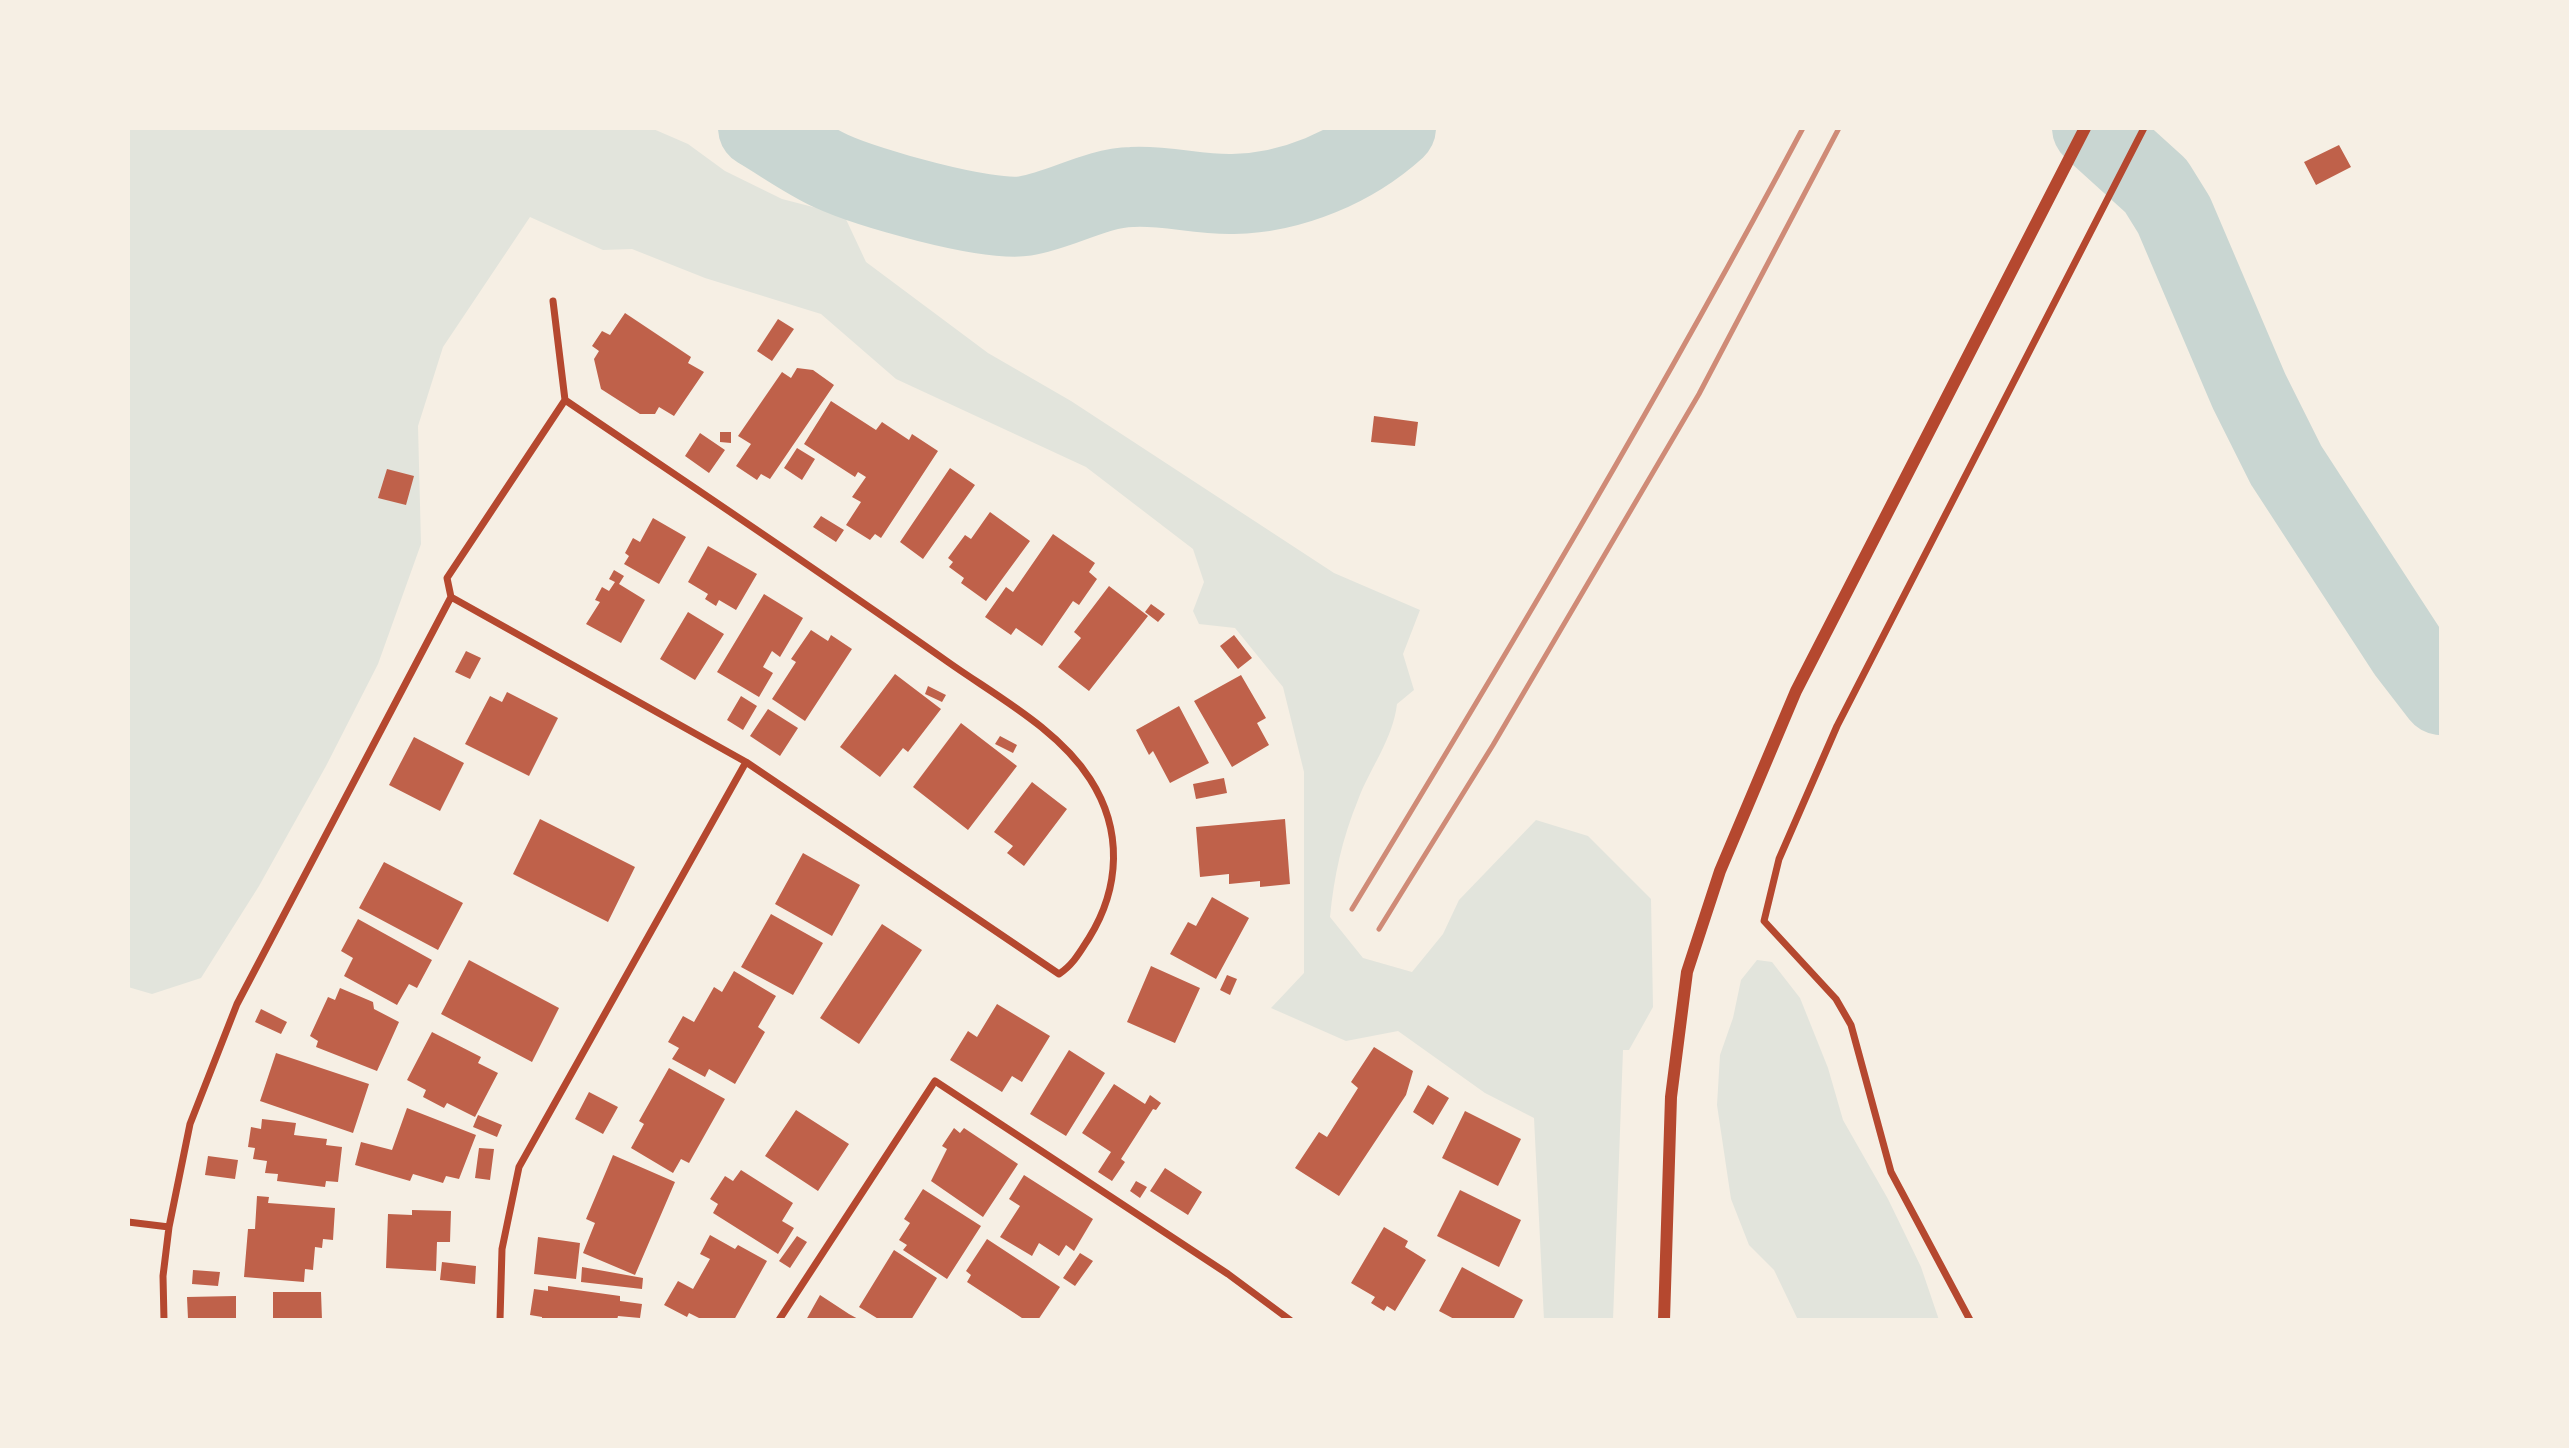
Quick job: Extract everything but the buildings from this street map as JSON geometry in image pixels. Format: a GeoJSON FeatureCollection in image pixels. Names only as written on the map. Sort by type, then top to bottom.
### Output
{"type":"FeatureCollection","features":[{"type":"Feature","properties":{"kind":"street"},"geometry":{"type":"LineString","coordinates":[[1664,1320],[1671,1097],[1687,972],[1720,870],[1796,691],[2085,128]]}},
{"type":"Feature","properties":{"kind":"street"},"geometry":{"type":"LineString","coordinates":[[1970,1320],[1891,1172],[1851,1025],[1836,999],[1764,921],[1779,859],[1838,726],[2144,128]]}},
{"type":"Feature","properties":{"kind":"street"},"geometry":{"type":"LineString","coordinates":[[163,1320],[163,1276],[169,1227],[190,1124],[237,1004],[451,597],[447,578],[565,400],[553,302]]}},
{"type":"Feature","properties":{"kind":"street"},"geometry":{"type":"LineString","coordinates":[[451,597],[746,762],[1059,974],[1070,968],[1100,920],[1110,893],[1115,867],[1114,840],[1105,805],[1070,753],[923,644],[565,400]]}},
{"type":"Feature","properties":{"kind":"street"},"geometry":{"type":"LineString","coordinates":[[500,1320],[502,1249],[519,1167],[746,762]]}},
{"type":"Feature","properties":{"kind":"street"},"geometry":{"type":"LineString","coordinates":[[779,1320],[935,1081],[1206,1259],[1290,1320]]}},
{"type":"Feature","properties":{"kind":"street"},"geometry":{"type":"LineString","coordinates":[[128,1222],[169,1227]]}},
{"type":"Feature","properties":{"kind":"shaded area"},"geometry":{"type":"Polygon","coordinates":[[[128,128],[651,128],[688,144],[725,171],[782,199],[844,215],[866,262],[988,353],[1071,401],[1334,573],[1420,610],[1403,654],[1414,690],[1397,704],[1391,729],[1352,815],[1340,858],[1330,917],[1363,958],[1412,972],[1443,934],[1459,900],[1536,820],[1588,836],[1651,899],[1653,1007],[1629,1050],[1623,1050],[1613,1320],[1544,1320],[1534,1118],[1485,1093],[1398,1031],[1346,1041],[1271,1008],[1304,973],[1304,772],[1283,687],[1235,628],[1199,624],[1193,611],[1204,582],[1193,549],[1086,467],[896,379],[821,314],[705,278],[632,249],[603,250],[530,217],[443,347],[418,426],[421,544],[378,664],[326,766],[259,886],[201,978],[152,994],[128,987],[128,128]]]}},
{"type":"Feature","properties":{"kind":"shaded area"},"geometry":{"type":"Polygon","coordinates":[[[1757,960],[1772,962],[1800,998],[1828,1068],[1843,1120],[1888,1199],[1921,1267],[1939,1320],[1798,1320],[1774,1270],[1749,1245],[1731,1199],[1717,1105],[1720,1055],[1733,1018],[1741,980],[1757,960]]]}},
{"type":"Feature","properties":{"kind":"waterway"},"geometry":{"type":"LineString","coordinates":[[758,128],[812,161],[848,178],[957,209],[1007,216],[1039,213],[1118,188],[1157,187],[1233,194],[1277,189],[1341,166],[1361,155],[1396,128]]}},
{"type":"Feature","properties":{"kind":"waterway"},"geometry":{"type":"LineString","coordinates":[[2092,128],[2156,186],[2174,215],[2249,391],[2286,465],[2407,651],[2441,695]]}},
{"type":"Feature","properties":{"kind":"railway"},"geometry":{"type":"LineString","coordinates":[[1352,909],[1583,522],[1695,326],[1803,128]]}},
{"type":"Feature","properties":{"kind":"railway"},"geometry":{"type":"LineString","coordinates":[[1379,929],[1493,745],[1699,394],[1839,128]]}}]}
